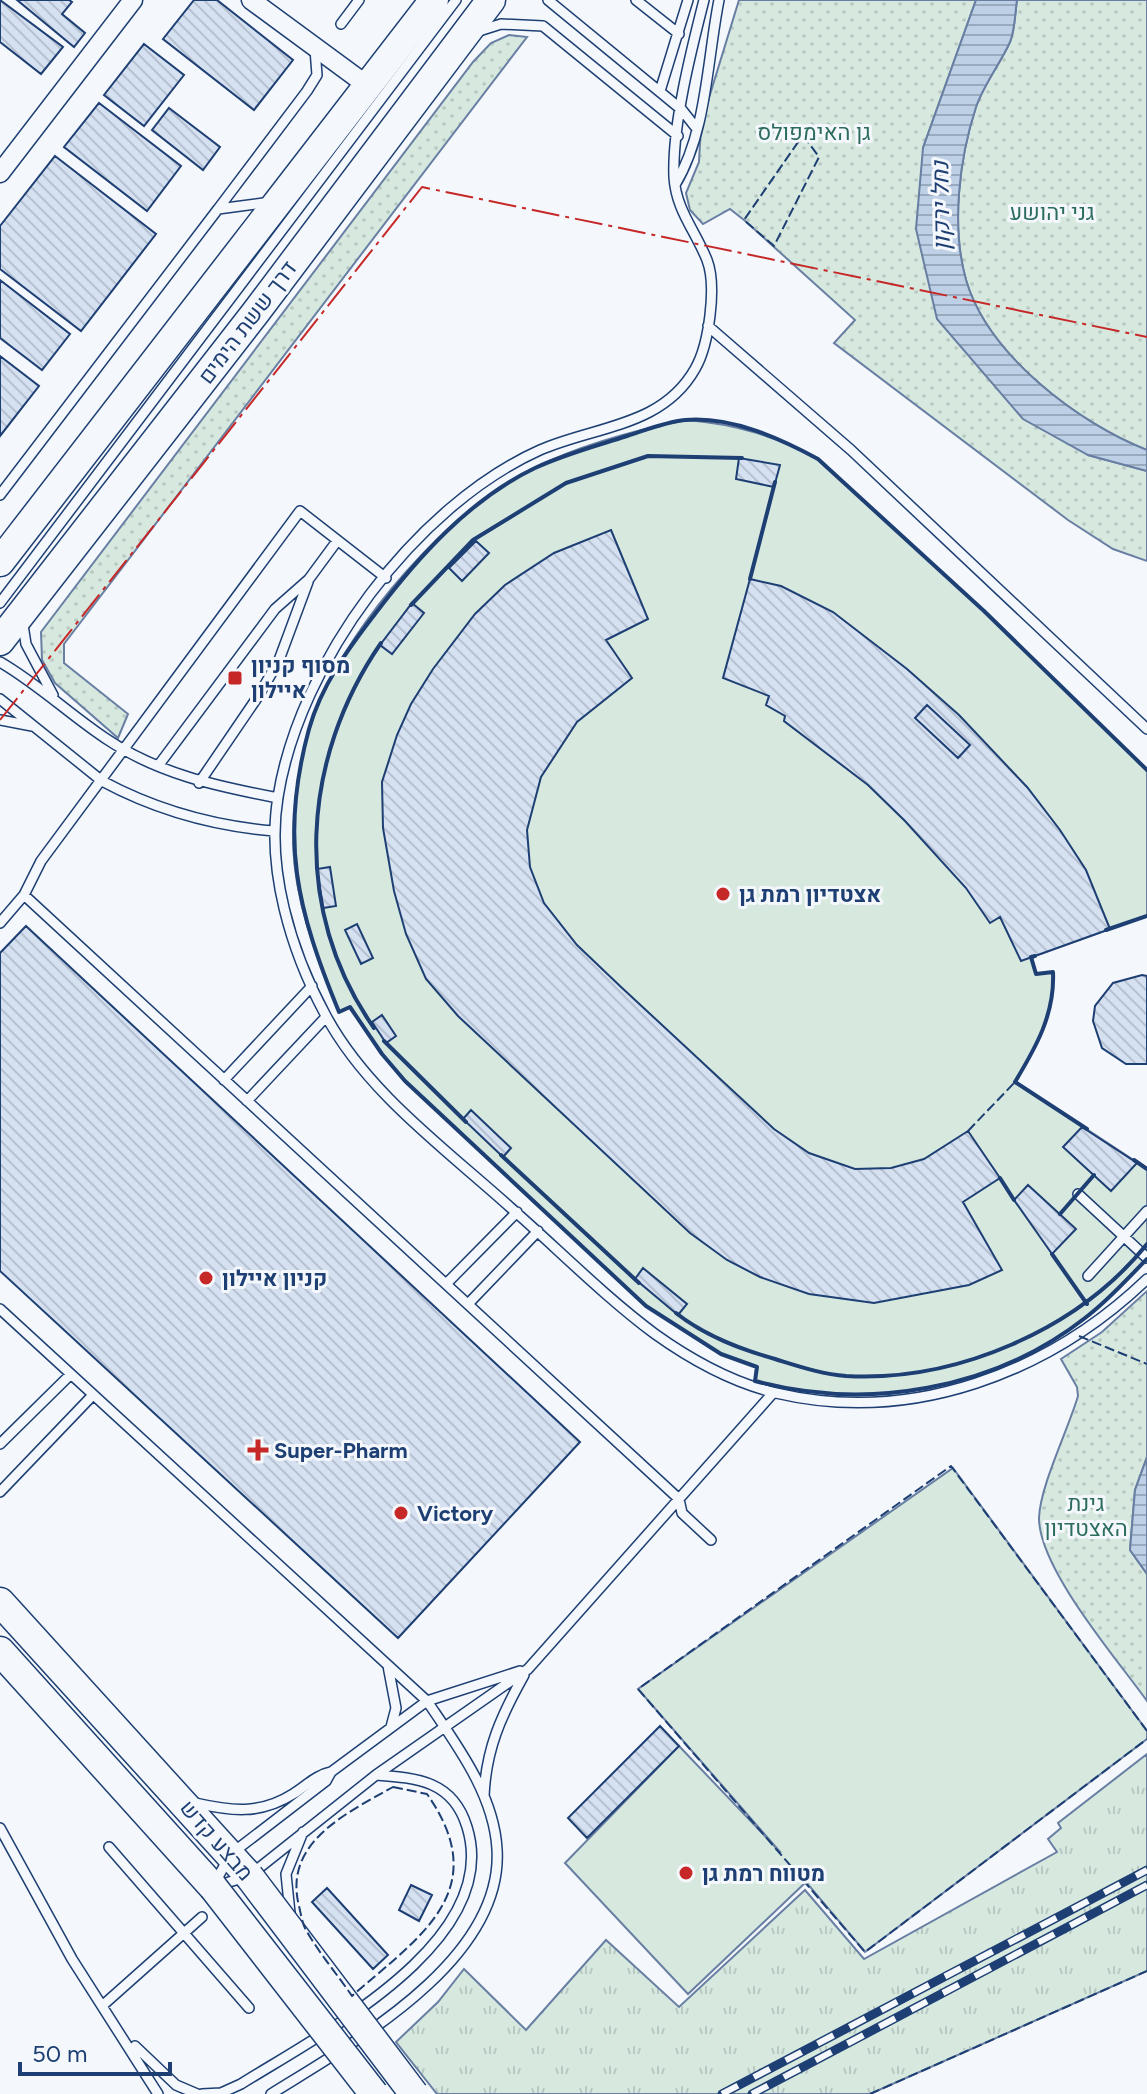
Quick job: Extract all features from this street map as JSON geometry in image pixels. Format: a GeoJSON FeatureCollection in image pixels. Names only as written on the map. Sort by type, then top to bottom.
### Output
{"type":"FeatureCollection","features":[{"type":"Feature","properties":{"kind":"main road","name":"דרך ששת הימים"},"geometry":{"type":"LineString","coordinates":[[0,562],[434,0]]}},
{"type":"Feature","properties":{"kind":"main road","name":"דרך ששת הימים"},"geometry":{"type":"LineString","coordinates":[[0,641],[12,606],[491,0]]}},
{"type":"Feature","properties":{"kind":"main road","name":"מבצע קדש"},"geometry":{"type":"LineString","coordinates":[[2,1602],[231,1854],[414,2094]]}},
{"type":"Feature","properties":{"kind":"main road","name":"מבצע קדש"},"geometry":{"type":"LineString","coordinates":[[0,1651],[213,1887],[374,2094]]}},
{"type":"Feature","properties":{"kind":"street"},"geometry":{"type":"LineString","coordinates":[[0,173],[133,0]]}},
{"type":"Feature","properties":{"kind":"street"},"geometry":{"type":"LineString","coordinates":[[251,0],[368,86]]}},
{"type":"Feature","properties":{"kind":"lane"},"geometry":{"type":"LineString","coordinates":[[341,24],[359,0]]}},
{"type":"Feature","properties":{"kind":"lane","name":"דרך ששת הימים"},"geometry":{"type":"LineString","coordinates":[[12,606],[456,0]]}},
{"type":"Feature","properties":{"kind":"lane"},"geometry":{"type":"LineString","coordinates":[[548,0],[682,110],[697,129]]}},
{"type":"Feature","properties":{"kind":"lane"},"geometry":{"type":"LineString","coordinates":[[636,0],[679,34]]}},
{"type":"Feature","properties":{"kind":"lane"},"geometry":{"type":"LineString","coordinates":[[660,91],[688,0]]}},
{"type":"Feature","properties":{"kind":"lane"},"geometry":{"type":"LineString","coordinates":[[704,0],[682,110],[675,185],[677,204],[710,268],[708,326],[698,364],[669,400],[627,424],[568,439],[501,471],[476,487],[441,517],[386,578],[342,635],[304,705],[278,798],[274,831],[281,893],[312,986],[326,1017],[380,1088],[538,1231],[657,1335],[726,1374],[773,1393],[870,1402],[944,1393],[977,1385],[1017,1369],[1079,1336],[1147,1279]]}},
{"type":"Feature","properties":{"kind":"lane"},"geometry":{"type":"LineString","coordinates":[[675,185],[687,165],[697,129],[719,0]]}},
{"type":"Feature","properties":{"kind":"lane"},"geometry":{"type":"LineString","coordinates":[[461,39],[501,24],[543,26],[678,136]]}},
{"type":"Feature","properties":{"kind":"lane"},"geometry":{"type":"LineString","coordinates":[[0,495],[307,91],[317,75],[315,49]]}},
{"type":"Feature","properties":{"kind":"lane"},"geometry":{"type":"LineString","coordinates":[[678,136],[697,129]]}},
{"type":"Feature","properties":{"kind":"lane"},"geometry":{"type":"LineString","coordinates":[[218,209],[282,200]]}},
{"type":"Feature","properties":{"kind":"lane"},"geometry":{"type":"LineString","coordinates":[[708,326],[851,450],[1147,729]]}},
{"type":"Feature","properties":{"kind":"lane"},"geometry":{"type":"LineString","coordinates":[[0,923],[24,895],[41,861],[300,511],[386,578]]}},
{"type":"Feature","properties":{"kind":"lane"},"geometry":{"type":"LineString","coordinates":[[158,766],[275,609],[309,579],[337,541]]}},
{"type":"Feature","properties":{"kind":"lane"},"geometry":{"type":"LineString","coordinates":[[199,783],[279,660],[309,579]]}},
{"type":"Feature","properties":{"kind":"lane"},"geometry":{"type":"LineString","coordinates":[[12,606],[26,644],[56,702]]}},
{"type":"Feature","properties":{"kind":"lane"},"geometry":{"type":"LineString","coordinates":[[0,662],[123,749],[199,783],[278,798]]}},
{"type":"Feature","properties":{"kind":"lane"},"geometry":{"type":"LineString","coordinates":[[0,699],[102,781],[203,821],[274,831]]}},
{"type":"Feature","properties":{"kind":"lane"},"geometry":{"type":"LineString","coordinates":[[0,720],[34,726]]}},
{"type":"Feature","properties":{"kind":"lane"},"geometry":{"type":"LineString","coordinates":[[24,895],[679,1499],[682,1513],[711,1540]]}},
{"type":"Feature","properties":{"kind":"lane"},"geometry":{"type":"LineString","coordinates":[[224,1080],[312,986]]}},
{"type":"Feature","properties":{"kind":"lane"},"geometry":{"type":"LineString","coordinates":[[247,1101],[326,1017]]}},
{"type":"Feature","properties":{"kind":"lane"},"geometry":{"type":"LineString","coordinates":[[1078,1194],[1147,1258]]}},
{"type":"Feature","properties":{"kind":"lane"},"geometry":{"type":"LineString","coordinates":[[1088,1276],[1147,1211]]}},
{"type":"Feature","properties":{"kind":"lane"},"geometry":{"type":"LineString","coordinates":[[446,1284],[517,1212]]}},
{"type":"Feature","properties":{"kind":"lane"},"geometry":{"type":"LineString","coordinates":[[468,1304],[538,1231]]}},
{"type":"Feature","properties":{"kind":"lane"},"geometry":{"type":"LineString","coordinates":[[0,1309],[427,1701],[467,1762],[484,1798],[497,1848],[495,1880],[480,1918],[461,1948],[441,1972],[396,2013],[271,2094]]}},
{"type":"Feature","properties":{"kind":"lane"},"geometry":{"type":"LineString","coordinates":[[0,1444],[70,1375]]}},
{"type":"Feature","properties":{"kind":"lane"},"geometry":{"type":"LineString","coordinates":[[484,1798],[486,1766],[493,1735],[528,1669],[773,1393]]}},
{"type":"Feature","properties":{"kind":"lane"},"geometry":{"type":"LineString","coordinates":[[1,1492],[92,1396]]}},
{"type":"Feature","properties":{"kind":"lane"},"geometry":{"type":"LineString","coordinates":[[388,1666],[396,1708],[391,1727]]}},
{"type":"Feature","properties":{"kind":"lane"},"geometry":{"type":"LineString","coordinates":[[213,1887],[231,1854],[320,1775],[331,1772],[427,1701],[528,1669]]}},
{"type":"Feature","properties":{"kind":"lane"},"geometry":{"type":"LineString","coordinates":[[213,1887],[249,1876],[376,1775],[528,1669]]}},
{"type":"Feature","properties":{"kind":"lane"},"geometry":{"type":"LineString","coordinates":[[115,2024],[157,2070],[176,2085],[200,2094],[221,2093],[241,2084],[362,2007],[423,1956],[458,1906],[471,1874],[473,1850],[462,1809],[436,1784],[417,1778],[376,1775]]}},
{"type":"Feature","properties":{"kind":"lane"},"geometry":{"type":"LineString","coordinates":[[182,1801],[245,1811],[266,1808],[297,1797]]}},
{"type":"Feature","properties":{"kind":"lane"},"geometry":{"type":"LineString","coordinates":[[0,1828],[72,1959],[158,2094]]}},
{"type":"Feature","properties":{"kind":"lane"},"geometry":{"type":"LineString","coordinates":[[300,1943],[284,1889],[286,1874],[305,1829]]}},
{"type":"Feature","properties":{"kind":"lane"},"geometry":{"type":"LineString","coordinates":[[109,1847],[249,2008]]}},
{"type":"Feature","properties":{"kind":"lane"},"geometry":{"type":"LineString","coordinates":[[102,2006],[202,1917]]}},
{"type":"Feature","properties":{"kind":"green space","name":"גן האימפולס"},"geometry":{"type":"Polygon","coordinates":[[[739,0],[976,0],[923,148],[932,295],[1088,455],[1147,471],[1147,561],[1113,549],[1068,520],[834,343],[855,320],[730,209],[703,224],[690,210],[686,193],[699,162],[701,124],[739,0]]]}},
{"type":"Feature","properties":{"kind":"green space","name":"גני יהושע"},"geometry":{"type":"Polygon","coordinates":[[[1017,0],[1147,0],[1147,450],[1093,423],[1039,383],[994,334],[977,308],[966,280],[958,216],[965,149],[979,99],[1012,37],[1017,0]]]}},
{"type":"Feature","properties":{"kind":"green space"},"geometry":{"type":"Polygon","coordinates":[[[509,35],[527,37],[64,644],[64,663],[128,714],[118,738],[55,683],[42,660],[41,632],[473,62],[491,43],[509,35]]]}},
{"type":"Feature","properties":{"kind":"green space","name":"אצטדיון רמת גן"},"geometry":{"type":"Polygon","coordinates":[[[687,420],[754,432],[818,459],[984,611],[1147,770],[1147,916],[1032,957],[1036,974],[1053,972],[1051,1002],[1037,1043],[1015,1082],[1147,1169],[1147,1259],[1093,1311],[1049,1343],[1011,1362],[970,1377],[928,1388],[841,1394],[798,1390],[755,1381],[756,1367],[721,1354],[646,1306],[405,1081],[350,1007],[339,1012],[308,930],[298,888],[293,844],[294,810],[302,758],[311,724],[333,674],[378,605],[436,540],[500,488],[550,460],[588,446],[687,420]]]}},
{"type":"Feature","properties":{"kind":"green space","name":"גינת האצטדיון"},"geometry":{"type":"Polygon","coordinates":[[[1147,1291],[1147,1457],[1135,1490],[1130,1550],[1147,1574],[1147,1701],[1065,1587],[1042,1539],[1039,1518],[1049,1474],[1078,1396],[1077,1387],[1061,1359],[1102,1332],[1147,1291]]]}},
{"type":"Feature","properties":{"kind":"green space"},"geometry":{"type":"Polygon","coordinates":[[[953,1468],[1147,1731],[1147,1739],[865,1952],[806,1882],[688,1994],[565,1863],[679,1746],[781,1853],[638,1689],[953,1468]]]}},
{"type":"Feature","properties":{"kind":"green space"},"geometry":{"type":"Polygon","coordinates":[[[1147,1754],[1147,1971],[870,2094],[437,2094],[396,2042],[438,2002],[464,1969],[526,2030],[606,1940],[679,2007],[805,1890],[864,1959],[1057,1852],[1048,1839],[1061,1828],[1058,1823],[1147,1754]]]}},
{"type":"Feature","properties":{"kind":"water","name":"נחל ירקון"},"geometry":{"type":"Polygon","coordinates":[[[976,0],[1017,0],[1012,37],[979,99],[965,149],[958,216],[966,280],[977,308],[1015,360],[1065,404],[1093,423],[1147,450],[1147,471],[1088,455],[1023,419],[937,319],[916,229],[923,148],[976,0]]]}},
{"type":"Feature","properties":{"kind":"water"},"geometry":{"type":"Polygon","coordinates":[[[1147,1457],[1147,1574],[1130,1550],[1135,1490],[1147,1457]]]}},
{"type":"Feature","properties":{"kind":"building"},"geometry":{"type":"Polygon","coordinates":[[[0,0],[63,47],[41,74],[0,42],[0,0]]]}},
{"type":"Feature","properties":{"kind":"building"},"geometry":{"type":"Polygon","coordinates":[[[17,0],[69,0],[72,2],[62,14],[85,33],[74,47],[17,0]]]}},
{"type":"Feature","properties":{"kind":"building"},"geometry":{"type":"Polygon","coordinates":[[[194,0],[217,0],[293,60],[254,110],[163,39],[194,0]]]}},
{"type":"Feature","properties":{"kind":"building"},"geometry":{"type":"Polygon","coordinates":[[[144,44],[184,75],[144,126],[104,95],[144,44]]]}},
{"type":"Feature","properties":{"kind":"building"},"geometry":{"type":"Polygon","coordinates":[[[99,103],[181,166],[147,211],[64,147],[99,103]]]}},
{"type":"Feature","properties":{"kind":"building"},"geometry":{"type":"Polygon","coordinates":[[[169,108],[220,147],[203,170],[152,130],[169,108]]]}},
{"type":"Feature","properties":{"kind":"building"},"geometry":{"type":"Polygon","coordinates":[[[55,156],[156,234],[81,331],[0,269],[0,226],[55,156]]]}},
{"type":"Feature","properties":{"kind":"building"},"geometry":{"type":"Polygon","coordinates":[[[0,280],[70,334],[42,370],[0,338],[0,280]]]}},
{"type":"Feature","properties":{"kind":"building"},"geometry":{"type":"Polygon","coordinates":[[[0,356],[39,386],[0,436],[0,356]]]}},
{"type":"Feature","properties":{"kind":"building"},"geometry":{"type":"Polygon","coordinates":[[[739,458],[780,465],[774,487],[736,479],[739,458]]]}},
{"type":"Feature","properties":{"kind":"building"},"geometry":{"type":"Polygon","coordinates":[[[611,530],[648,619],[606,640],[632,678],[577,722],[541,777],[527,830],[530,867],[544,903],[577,945],[620,986],[774,1129],[809,1153],[855,1169],[891,1168],[924,1159],[968,1131],[1000,1178],[963,1202],[1002,1270],[969,1285],[874,1303],[809,1294],[760,1277],[727,1260],[690,1233],[458,1016],[426,979],[406,934],[394,891],[383,828],[382,782],[397,735],[411,704],[433,669],[475,614],[505,585],[554,553],[611,530]]]}},
{"type":"Feature","properties":{"kind":"building"},"geometry":{"type":"Polygon","coordinates":[[[476,541],[489,553],[462,581],[449,568],[476,541]]]}},
{"type":"Feature","properties":{"kind":"building"},"geometry":{"type":"Polygon","coordinates":[[[750,579],[781,586],[833,612],[907,669],[959,715],[1027,787],[1060,830],[1086,870],[1110,929],[1021,961],[1000,917],[990,923],[966,888],[868,785],[784,721],[785,716],[766,705],[769,696],[723,678],[750,579]]]}},
{"type":"Feature","properties":{"kind":"building"},"geometry":{"type":"Polygon","coordinates":[[[412,603],[424,613],[392,654],[380,645],[412,603]]]}},
{"type":"Feature","properties":{"kind":"building"},"geometry":{"type":"Polygon","coordinates":[[[927,705],[970,745],[958,758],[915,718],[927,705]]]}},
{"type":"Feature","properties":{"kind":"building"},"geometry":{"type":"Polygon","coordinates":[[[330,867],[336,906],[323,908],[317,869],[330,867]]]}},
{"type":"Feature","properties":{"kind":"building"},"geometry":{"type":"Polygon","coordinates":[[[357,924],[373,958],[361,964],[345,930],[357,924]]]}},
{"type":"Feature","properties":{"kind":"building","name":"קניון איילון"},"geometry":{"type":"Polygon","coordinates":[[[26,926],[580,1442],[398,1638],[0,1271],[0,953],[26,926]]]}},
{"type":"Feature","properties":{"kind":"building"},"geometry":{"type":"Polygon","coordinates":[[[1147,976],[1147,1064],[1126,1064],[1102,1048],[1093,1021],[1095,1006],[1113,983],[1147,976]]]}},
{"type":"Feature","properties":{"kind":"building"},"geometry":{"type":"Polygon","coordinates":[[[382,1015],[396,1036],[386,1043],[372,1022],[382,1015]]]}},
{"type":"Feature","properties":{"kind":"building"},"geometry":{"type":"Polygon","coordinates":[[[471,1110],[511,1148],[503,1157],[463,1119],[471,1110]]]}},
{"type":"Feature","properties":{"kind":"building"},"geometry":{"type":"Polygon","coordinates":[[[1082,1127],[1137,1163],[1111,1191],[1063,1147],[1082,1127]]]}},
{"type":"Feature","properties":{"kind":"building"},"geometry":{"type":"Polygon","coordinates":[[[1028,1185],[1076,1229],[1052,1254],[1014,1200],[1028,1185]]]}},
{"type":"Feature","properties":{"kind":"building"},"geometry":{"type":"Polygon","coordinates":[[[643,1268],[687,1304],[678,1315],[635,1279],[643,1268]]]}},
{"type":"Feature","properties":{"kind":"building"},"geometry":{"type":"Polygon","coordinates":[[[660,1726],[679,1746],[587,1838],[568,1818],[660,1726]]]}},
{"type":"Feature","properties":{"kind":"building"},"geometry":{"type":"Polygon","coordinates":[[[411,1885],[432,1895],[419,1921],[399,1910],[411,1885]]]}},
{"type":"Feature","properties":{"kind":"building"},"geometry":{"type":"Polygon","coordinates":[[[327,1888],[388,1955],[373,1969],[312,1902],[327,1888]]]}},
{"type":"Feature","properties":{"kind":"railway"},"geometry":{"type":"LineString","coordinates":[[722,2094],[1147,1870]]}},
{"type":"Feature","properties":{"kind":"railway"},"geometry":{"type":"LineString","coordinates":[[752,2094],[1147,1885]]}},
{"type":"Feature","properties":{"kind":"fence"},"geometry":{"type":"LineString","coordinates":[[803,135],[819,157],[774,246],[744,220],[803,135]]}},
{"type":"Feature","properties":{"kind":"fence"},"geometry":{"type":"LineString","coordinates":[[968,1131],[1015,1082]]}},
{"type":"Feature","properties":{"kind":"fence"},"geometry":{"type":"LineString","coordinates":[[1079,1336],[1147,1364]]}},
{"type":"Feature","properties":{"kind":"fence"},"geometry":{"type":"LineString","coordinates":[[1147,1731],[951,1466],[638,1689],[865,1952],[1147,1739]]}},
{"type":"Feature","properties":{"kind":"fence"},"geometry":{"type":"LineString","coordinates":[[393,1787],[427,1794],[446,1828],[453,1858],[451,1885],[440,1909],[423,1932],[352,1996],[306,1930],[296,1884],[300,1865],[322,1833],[356,1808],[393,1787]]}},
{"type":"Feature","properties":{"kind":"fence"},"geometry":{"type":"LineString","coordinates":[[870,2094],[1147,1971]]}},
{"type":"Feature","properties":{"kind":"wall"},"geometry":{"type":"LineString","coordinates":[[1147,770],[984,611],[818,459],[771,436],[737,425],[685,420],[656,426],[535,468],[489,496],[427,551],[336,668],[314,713],[300,769],[294,840],[303,907],[339,1012],[350,1007],[405,1081],[646,1306],[721,1354],[757,1367],[755,1381],[798,1390],[841,1394],[928,1388],[970,1377],[1049,1343],[1093,1311],[1147,1259]]}},
{"type":"Feature","properties":{"kind":"wall"},"geometry":{"type":"LineString","coordinates":[[411,605],[473,540],[566,483],[648,456],[742,458]]}},
{"type":"Feature","properties":{"kind":"wall"},"geometry":{"type":"LineString","coordinates":[[750,579],[775,482]]}},
{"type":"Feature","properties":{"kind":"wall"},"geometry":{"type":"LineString","coordinates":[[374,1028],[347,982],[329,934],[319,885],[316,835],[322,785],[334,736],[354,688],[381,643]]}},
{"type":"Feature","properties":{"kind":"wall"},"geometry":{"type":"LineString","coordinates":[[1106,930],[1147,916]]}},
{"type":"Feature","properties":{"kind":"wall"},"geometry":{"type":"LineString","coordinates":[[1035,956],[1031,957],[1036,974],[1053,972],[1051,1002],[1037,1043],[1015,1082],[1087,1129]]}},
{"type":"Feature","properties":{"kind":"wall"},"geometry":{"type":"LineString","coordinates":[[384,1041],[466,1122]]}},
{"type":"Feature","properties":{"kind":"wall"},"geometry":{"type":"LineString","coordinates":[[501,1155],[639,1283]]}},
{"type":"Feature","properties":{"kind":"wall"},"geometry":{"type":"LineString","coordinates":[[1134,1160],[1147,1169]]}},
{"type":"Feature","properties":{"kind":"wall"},"geometry":{"type":"LineString","coordinates":[[1060,1214],[1094,1175]]}},
{"type":"Feature","properties":{"kind":"wall"},"geometry":{"type":"LineString","coordinates":[[1000,1178],[1014,1200]]}},
{"type":"Feature","properties":{"kind":"wall"},"geometry":{"type":"LineString","coordinates":[[676,1313],[711,1335],[736,1346],[819,1372],[846,1376],[888,1376],[930,1370],[971,1360],[1050,1325],[1086,1302],[1119,1275],[1147,1244]]}},
{"type":"Feature","properties":{"kind":"wall"},"geometry":{"type":"LineString","coordinates":[[1052,1254],[1087,1304]]}},
{"type":"Feature","properties":{"kind":"power"},"geometry":{"type":"LineString","coordinates":[[0,720],[422,187],[1147,337]]}},
{"type":"Feature","properties":{"kind":"place","name":"מסוף קניון איילון"},"geometry":{"type":"Point","coordinates":[235,678]}},
{"type":"Feature","properties":{"kind":"place","name":"אצטדיון רמת גן"},"geometry":{"type":"Point","coordinates":[723,894]}},
{"type":"Feature","properties":{"kind":"place","name":"קניון איילון"},"geometry":{"type":"Point","coordinates":[206,1278]}},
{"type":"Feature","properties":{"kind":"place","name":"Super-Pharm"},"geometry":{"type":"Point","coordinates":[258,1450]}},
{"type":"Feature","properties":{"kind":"place","name":"Victory"},"geometry":{"type":"Point","coordinates":[401,1513]}},
{"type":"Feature","properties":{"kind":"place","name":"מטווח רמת גן"},"geometry":{"type":"Point","coordinates":[686,1873]}}]}
